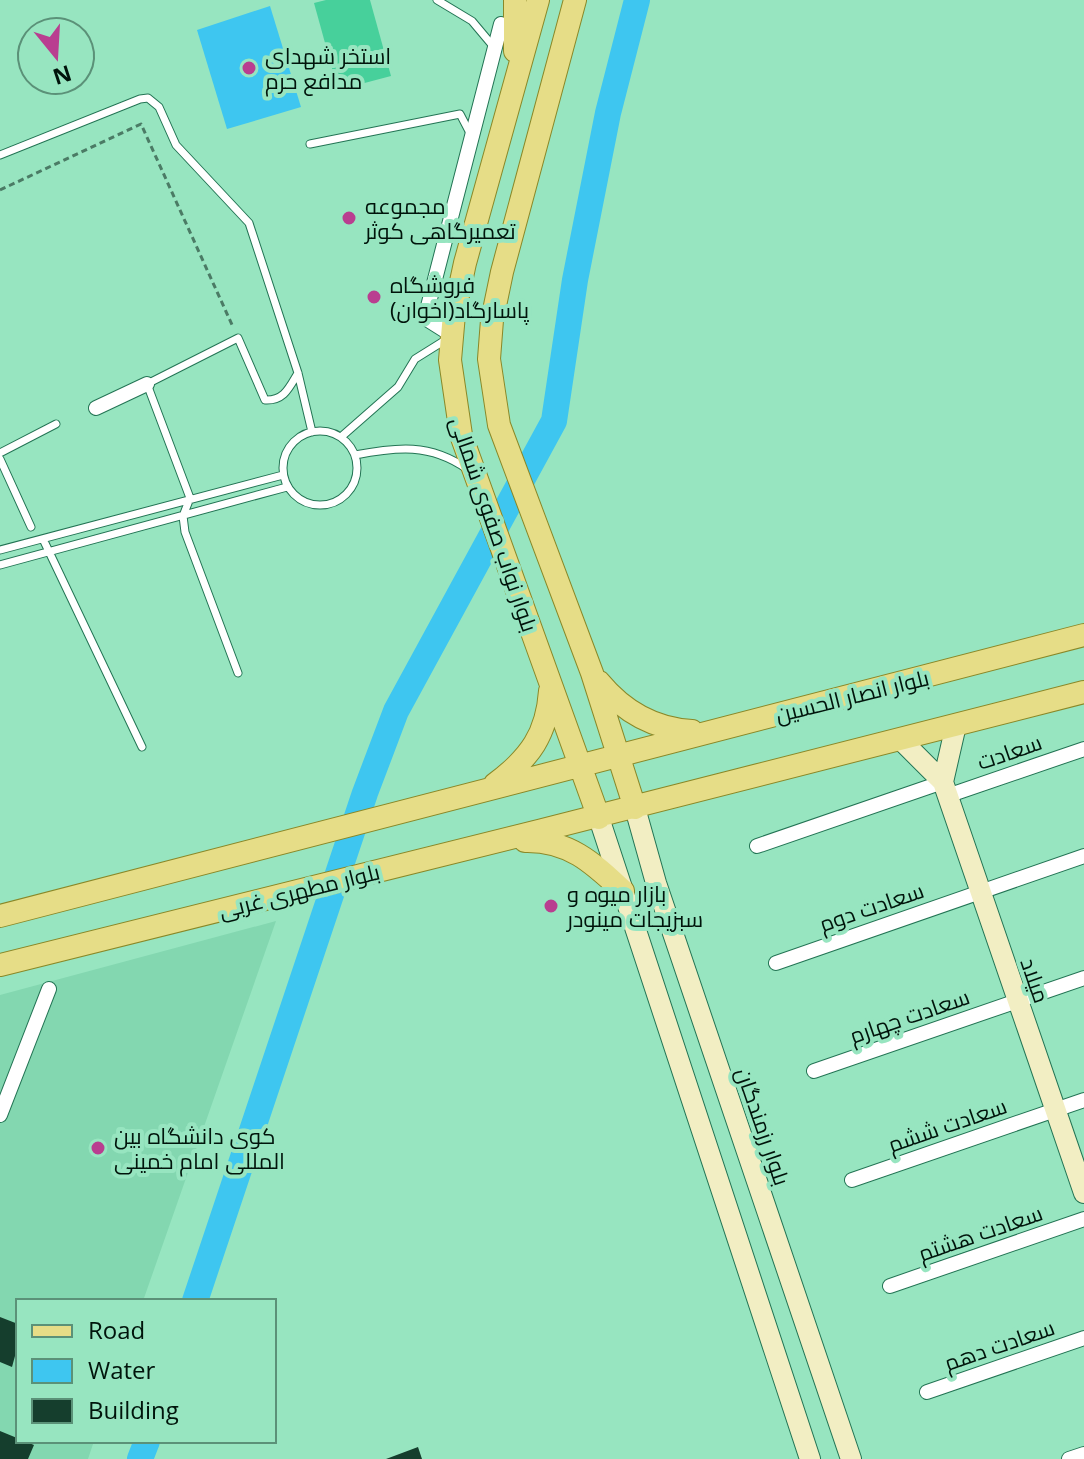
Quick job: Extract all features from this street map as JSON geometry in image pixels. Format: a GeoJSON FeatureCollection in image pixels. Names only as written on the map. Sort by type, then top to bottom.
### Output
{"type":"FeatureCollection","features":[{"type":"Feature","properties":{"kind":"main road"},"geometry":{"type":"LineString","coordinates":[[510,97],[517,36],[515,0]]}},
{"type":"Feature","properties":{"kind":"main road","name":"بلوار نواب صفوی شمالی"},"geometry":{"type":"LineString","coordinates":[[538,0],[465,263],[452,335],[454,400],[475,474],[599,818]]}},
{"type":"Feature","properties":{"kind":"main road","name":"بلوار نواب صفوی شمالی"},"geometry":{"type":"LineString","coordinates":[[575,0],[492,320],[489,359],[493,393],[511,461],[592,673],[635,808]]}},
{"type":"Feature","properties":{"kind":"main road"},"geometry":{"type":"LineString","coordinates":[[566,34],[591,0]]}},
{"type":"Feature","properties":{"kind":"main road","name":"بلوار انصار الحسین"},"geometry":{"type":"LineString","coordinates":[[579,765],[1084,635]]}},
{"type":"Feature","properties":{"kind":"main road"},"geometry":{"type":"LineString","coordinates":[[592,673],[617,704],[665,729],[717,729]]}},
{"type":"Feature","properties":{"kind":"main road"},"geometry":{"type":"LineString","coordinates":[[487,790],[529,756],[543,733],[551,685]]}},
{"type":"Feature","properties":{"kind":"main road"},"geometry":{"type":"LineString","coordinates":[[635,808],[1084,692]]}},
{"type":"Feature","properties":{"kind":"main road"},"geometry":{"type":"LineString","coordinates":[[945,789],[956,725]]}},
{"type":"Feature","properties":{"kind":"main road"},"geometry":{"type":"LineString","coordinates":[[901,740],[945,789]]}},
{"type":"Feature","properties":{"kind":"main road"},"geometry":{"type":"LineString","coordinates":[[0,916],[579,765]]}},
{"type":"Feature","properties":{"kind":"main road","name":"میلاد"},"geometry":{"type":"LineString","coordinates":[[945,789],[1084,1193]]}},
{"type":"Feature","properties":{"kind":"main road","name":"بلوار مطهری غربی"},"geometry":{"type":"LineString","coordinates":[[0,965],[635,808]]}},
{"type":"Feature","properties":{"kind":"main road","name":"بلوار رزمندگان"},"geometry":{"type":"LineString","coordinates":[[635,808],[661,898],[851,1459]]}},
{"type":"Feature","properties":{"kind":"main road"},"geometry":{"type":"LineString","coordinates":[[599,818],[810,1459]]}},
{"type":"Feature","properties":{"kind":"main road"},"geometry":{"type":"LineString","coordinates":[[492,841],[537,841],[569,847],[592,862],[623,891]]}},
{"type":"Feature","properties":{"kind":"street"},"geometry":{"type":"LineString","coordinates":[[452,335],[425,318],[501,24]]}},
{"type":"Feature","properties":{"kind":"street"},"geometry":{"type":"LineString","coordinates":[[96,408],[147,384]]}},
{"type":"Feature","properties":{"kind":"street","name":"سعادت"},"geometry":{"type":"LineString","coordinates":[[757,846],[1084,749]]}},
{"type":"Feature","properties":{"kind":"street","name":"سعادت دوم"},"geometry":{"type":"LineString","coordinates":[[776,963],[1084,856]]}},
{"type":"Feature","properties":{"kind":"street","name":"سعادت چهارم"},"geometry":{"type":"LineString","coordinates":[[814,1071],[1084,978]]}},
{"type":"Feature","properties":{"kind":"street"},"geometry":{"type":"LineString","coordinates":[[0,1115],[49,989]]}},
{"type":"Feature","properties":{"kind":"street","name":"سعادت ششم"},"geometry":{"type":"LineString","coordinates":[[852,1180],[1084,1100]]}},
{"type":"Feature","properties":{"kind":"street","name":"سعادت هشتم"},"geometry":{"type":"LineString","coordinates":[[890,1286],[1084,1219]]}},
{"type":"Feature","properties":{"kind":"street","name":"سعادت دهم"},"geometry":{"type":"LineString","coordinates":[[927,1392],[1084,1338]]}},
{"type":"Feature","properties":{"kind":"street"},"geometry":{"type":"LineString","coordinates":[[1069,1459],[1084,1454]]}},
{"type":"Feature","properties":{"kind":"lane"},"geometry":{"type":"LineString","coordinates":[[437,0],[472,21],[495,47]]}},
{"type":"Feature","properties":{"kind":"lane"},"geometry":{"type":"LineString","coordinates":[[0,155],[148,98],[159,107],[176,145],[249,223],[298,373],[312,432]]}},
{"type":"Feature","properties":{"kind":"lane"},"geometry":{"type":"LineString","coordinates":[[310,144],[460,114],[472,137]]}},
{"type":"Feature","properties":{"kind":"lane"},"geometry":{"type":"LineString","coordinates":[[341,437],[398,387],[415,359],[452,335]]}},
{"type":"Feature","properties":{"kind":"lane"},"geometry":{"type":"LineString","coordinates":[[238,673],[185,532],[183,516],[190,498],[147,384],[238,338],[265,400],[275,401],[283,396],[298,373]]}},
{"type":"Feature","properties":{"kind":"lane"},"geometry":{"type":"LineString","coordinates":[[31,527],[0,456],[56,424]]}},
{"type":"Feature","properties":{"kind":"lane"},"geometry":{"type":"LineString","coordinates":[[312,432],[330,432],[341,437],[355,455],[357,467],[351,489],[333,503],[307,503],[287,487],[283,475],[287,450],[296,440],[312,432]]}},
{"type":"Feature","properties":{"kind":"lane"},"geometry":{"type":"LineString","coordinates":[[355,455],[401,447],[424,448],[452,458],[475,474]]}},
{"type":"Feature","properties":{"kind":"lane"},"geometry":{"type":"LineString","coordinates":[[0,550],[283,475]]}},
{"type":"Feature","properties":{"kind":"lane"},"geometry":{"type":"LineString","coordinates":[[0,565],[287,487]]}},
{"type":"Feature","properties":{"kind":"lane"},"geometry":{"type":"LineString","coordinates":[[43,539],[47,553],[142,747]]}},
{"type":"Feature","properties":{"kind":"path"},"geometry":{"type":"LineString","coordinates":[[0,190],[141,124],[238,338]]}},
{"type":"Feature","properties":{"kind":"shaded area"},"geometry":{"type":"Polygon","coordinates":[[[370,0],[391,76],[338,90],[314,3],[370,0]]]}},
{"type":"Feature","properties":{"kind":"shaded area","name":"کوی دانشگاه بین المللی امام خمینی"},"geometry":{"type":"Polygon","coordinates":[[[276,921],[144,1299],[16,1299],[16,1443],[93,1443],[88,1459],[0,1459],[0,995],[276,921]]]}},
{"type":"Feature","properties":{"kind":"water","name":"استخر شهدای مدافع حرم"},"geometry":{"type":"Polygon","coordinates":[[[270,6],[301,107],[227,129],[197,30],[270,6]]]}},
{"type":"Feature","properties":{"kind":"building"},"geometry":{"type":"Polygon","coordinates":[[[0,1317],[16,1323],[16,1356],[12,1367],[0,1362],[0,1317]]]}},
{"type":"Feature","properties":{"kind":"building"},"geometry":{"type":"Polygon","coordinates":[[[0,1431],[16,1438],[16,1443],[34,1445],[28,1459],[0,1459],[0,1431]]]}},
{"type":"Feature","properties":{"kind":"building"},"geometry":{"type":"Polygon","coordinates":[[[418,1447],[422,1459],[386,1459],[418,1447]]]}},
{"type":"Feature","properties":{"kind":"waterway"},"geometry":{"type":"LineString","coordinates":[[196,1299],[365,793],[396,711],[554,421],[575,280],[608,113],[637,0]]}},
{"type":"Feature","properties":{"kind":"waterway"},"geometry":{"type":"LineString","coordinates":[[140,1459],[146,1443]]}},
{"type":"Feature","properties":{"kind":"place","name":"استخر شهدای مدافع حرم"},"geometry":{"type":"Point","coordinates":[249,68]}},
{"type":"Feature","properties":{"kind":"place","name":"مجموعه تعمیرگاهی کوثر"},"geometry":{"type":"Point","coordinates":[349,218]}},
{"type":"Feature","properties":{"kind":"place","name":"فروشگاه پاسارگاد(اخوان)"},"geometry":{"type":"Point","coordinates":[374,297]}},
{"type":"Feature","properties":{"kind":"place","name":"بازار میوه و سبزیجات مینودر"},"geometry":{"type":"Point","coordinates":[551,906]}},
{"type":"Feature","properties":{"kind":"place","name":"کوی دانشگاه بین المللی امام خمینی"},"geometry":{"type":"Point","coordinates":[98,1148]}}]}
